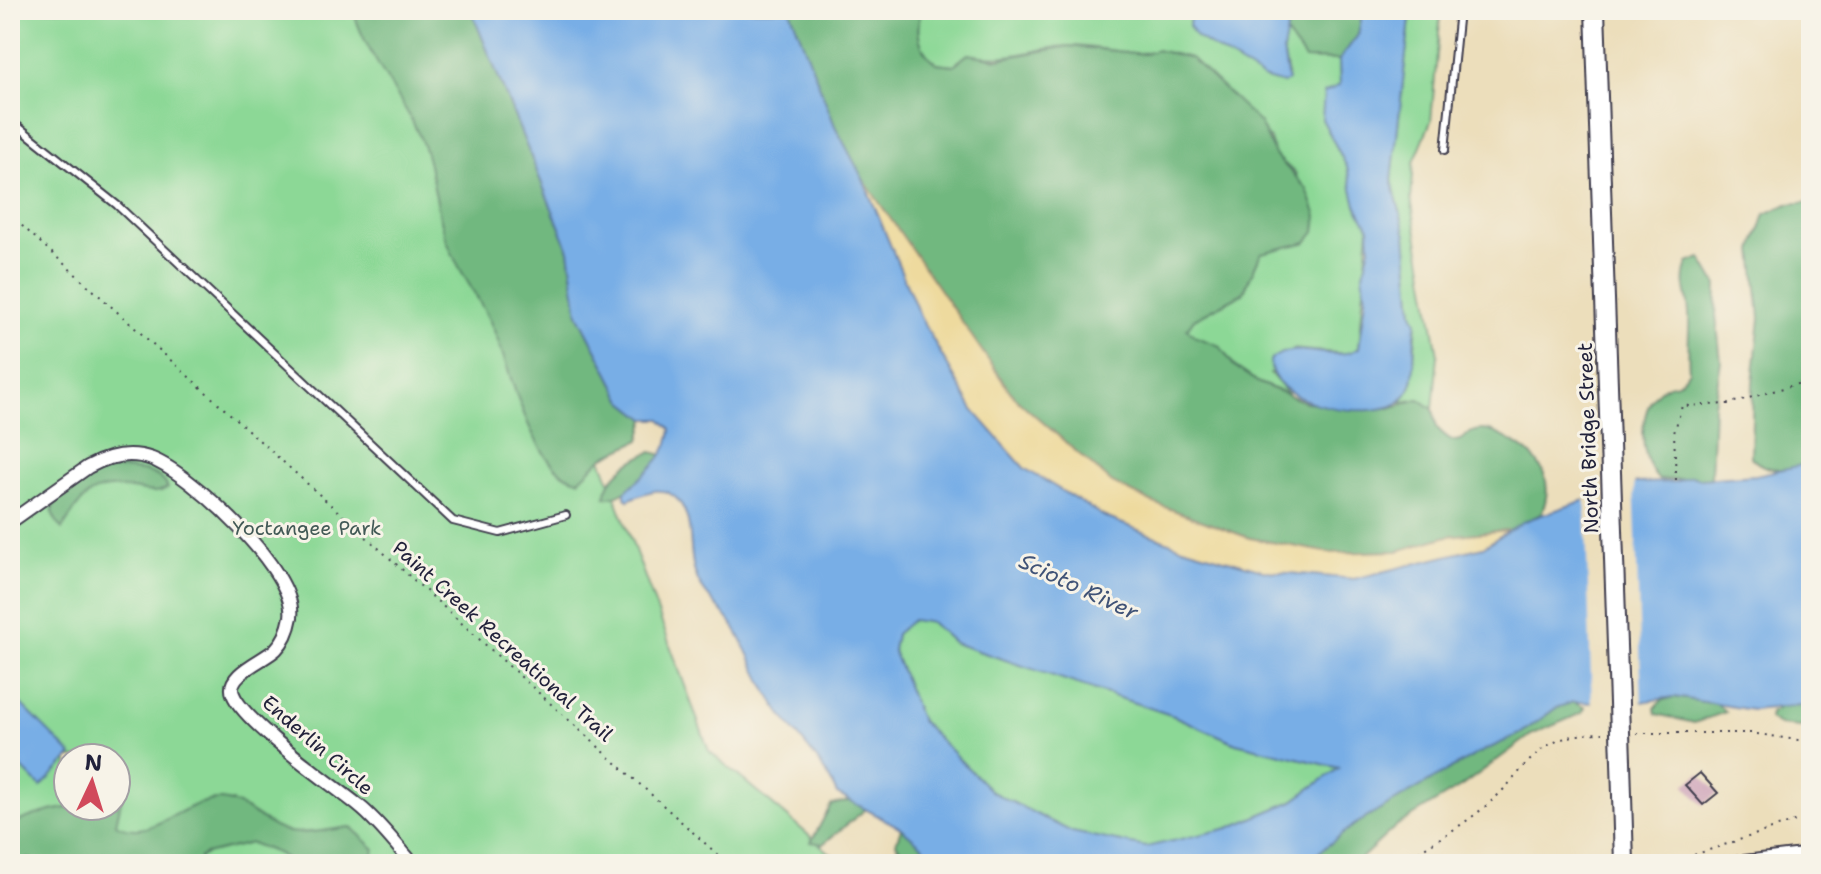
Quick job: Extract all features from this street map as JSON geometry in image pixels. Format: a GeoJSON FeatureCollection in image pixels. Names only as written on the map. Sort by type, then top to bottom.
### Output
{"type":"FeatureCollection","features":[{"type":"Feature","properties":{"kind":"main road","name":"North Bridge Street"},"geometry":{"type":"LineString","coordinates":[[1595,10],[1624,864]]}},
{"type":"Feature","properties":{"kind":"street","name":"Enderlin Circle"},"geometry":{"type":"LineString","coordinates":[[10,522],[88,467],[102,460],[128,455],[154,460],[170,469],[238,525],[276,567],[286,586],[291,615],[286,634],[276,648],[239,674],[232,685],[232,694],[251,716],[321,779],[362,808],[413,864]]}},
{"type":"Feature","properties":{"kind":"street"},"geometry":{"type":"LineString","coordinates":[[1728,864],[1811,854]]}},
{"type":"Feature","properties":{"kind":"lane"},"geometry":{"type":"LineString","coordinates":[[1445,150],[1459,10]]}},
{"type":"Feature","properties":{"kind":"lane"},"geometry":{"type":"LineString","coordinates":[[10,120],[117,205],[453,521],[500,533],[566,515]]}},
{"type":"Feature","properties":{"kind":"path","name":"Paint Creek Recreational Trail"},"geometry":{"type":"LineString","coordinates":[[10,215],[728,864]]}},
{"type":"Feature","properties":{"kind":"path"},"geometry":{"type":"LineString","coordinates":[[1676,480],[1674,433],[1682,406],[1728,404],[1811,380]]}},
{"type":"Feature","properties":{"kind":"path"},"geometry":{"type":"LineString","coordinates":[[1626,733],[1730,731],[1811,742]]}},
{"type":"Feature","properties":{"kind":"path"},"geometry":{"type":"LineString","coordinates":[[1398,864],[1486,806],[1543,746],[1577,735],[1610,733]]}},
{"type":"Feature","properties":{"kind":"path"},"geometry":{"type":"LineString","coordinates":[[1679,860],[1811,816]]}},
{"type":"Feature","properties":{"kind":"green space","name":"Yoctangee Park"},"geometry":{"type":"Polygon","coordinates":[[[10,10],[421,10],[448,88],[604,466],[709,751],[843,864],[10,864],[10,10]]]}},
{"type":"Feature","properties":{"kind":"green space"},"geometry":{"type":"Polygon","coordinates":[[[353,10],[471,10],[569,250],[578,314],[623,401],[646,419],[640,440],[602,458],[579,480],[562,473],[535,438],[492,326],[449,246],[423,145],[367,45],[353,10]]]}},
{"type":"Feature","properties":{"kind":"green space"},"geometry":{"type":"Polygon","coordinates":[[[790,10],[922,10],[918,25],[920,39],[936,63],[954,65],[968,54],[998,59],[1069,46],[1144,54],[1157,50],[1191,58],[1260,123],[1275,155],[1307,189],[1317,216],[1315,232],[1307,242],[1261,253],[1243,293],[1194,319],[1187,329],[1196,337],[1220,346],[1234,366],[1259,383],[1305,402],[1390,408],[1419,399],[1433,409],[1437,428],[1452,440],[1458,441],[1480,430],[1503,436],[1530,454],[1542,471],[1547,490],[1541,514],[1509,530],[1448,536],[1398,551],[1330,553],[1250,538],[1151,502],[1112,483],[1014,397],[965,330],[863,179],[835,126],[790,10]]]}},
{"type":"Feature","properties":{"kind":"green space"},"geometry":{"type":"Polygon","coordinates":[[[922,10],[1191,10],[1189,26],[1196,37],[1264,78],[1283,84],[1288,75],[1283,51],[1286,33],[1305,59],[1339,60],[1340,86],[1322,119],[1347,167],[1356,205],[1369,227],[1359,348],[1349,354],[1292,349],[1270,373],[1288,394],[1259,383],[1234,366],[1220,346],[1196,337],[1187,329],[1194,319],[1243,293],[1261,253],[1307,242],[1296,174],[1275,155],[1270,139],[1157,51],[1135,53],[1068,46],[996,57],[968,54],[954,65],[936,63],[920,39],[918,25],[922,10]]]}},
{"type":"Feature","properties":{"kind":"green space"},"geometry":{"type":"Polygon","coordinates":[[[1291,10],[1363,10],[1358,35],[1339,60],[1305,59],[1286,33],[1291,10]]]}},
{"type":"Feature","properties":{"kind":"green space"},"geometry":{"type":"Polygon","coordinates":[[[1411,10],[1441,10],[1431,121],[1414,162],[1411,199],[1438,355],[1433,409],[1419,399],[1402,402],[1412,386],[1417,322],[1413,313],[1406,236],[1392,180],[1411,10]]]}},
{"type":"Feature","properties":{"kind":"green space"},"geometry":{"type":"Polygon","coordinates":[[[1811,202],[1811,463],[1772,468],[1757,463],[1751,457],[1753,382],[1760,318],[1753,250],[1765,214],[1788,204],[1811,202]]]}},
{"type":"Feature","properties":{"kind":"green space"},"geometry":{"type":"Polygon","coordinates":[[[1701,258],[1717,285],[1716,316],[1721,361],[1714,405],[1711,478],[1659,480],[1646,456],[1644,424],[1654,397],[1664,387],[1678,383],[1689,371],[1689,313],[1685,278],[1688,263],[1701,258]]]}},
{"type":"Feature","properties":{"kind":"green space"},"geometry":{"type":"Polygon","coordinates":[[[651,452],[664,455],[629,489],[613,497],[605,497],[611,482],[622,469],[651,452]]]}},
{"type":"Feature","properties":{"kind":"green space"},"geometry":{"type":"Polygon","coordinates":[[[110,469],[151,473],[164,481],[168,488],[153,492],[110,488],[92,493],[78,506],[62,529],[53,513],[58,499],[84,479],[110,469]]]}},
{"type":"Feature","properties":{"kind":"green space"},"geometry":{"type":"Polygon","coordinates":[[[912,619],[932,623],[954,643],[1174,716],[1236,743],[1340,768],[1293,801],[1229,828],[1146,848],[1072,832],[992,792],[921,721],[893,650],[896,634],[912,619]]]}},
{"type":"Feature","properties":{"kind":"green space"},"geometry":{"type":"Polygon","coordinates":[[[1674,697],[1716,704],[1726,712],[1694,723],[1656,714],[1655,708],[1661,701],[1674,697]]]}},
{"type":"Feature","properties":{"kind":"green space"},"geometry":{"type":"Polygon","coordinates":[[[1573,702],[1585,708],[1582,713],[1531,735],[1462,786],[1396,826],[1355,864],[1304,864],[1354,825],[1475,755],[1520,734],[1556,708],[1573,702]]]}},
{"type":"Feature","properties":{"kind":"green space"},"geometry":{"type":"Polygon","coordinates":[[[1811,704],[1811,728],[1779,725],[1769,719],[1770,713],[1782,706],[1811,704]]]}},
{"type":"Feature","properties":{"kind":"green space"},"geometry":{"type":"Polygon","coordinates":[[[221,800],[239,805],[272,826],[289,832],[351,827],[375,849],[369,864],[292,864],[279,854],[251,843],[206,854],[200,857],[199,864],[37,864],[30,859],[10,862],[10,825],[52,811],[52,822],[116,822],[129,829],[155,825],[207,801],[221,800]]]}},
{"type":"Feature","properties":{"kind":"green space"},"geometry":{"type":"Polygon","coordinates":[[[849,801],[867,808],[823,844],[811,842],[831,805],[849,801]]]}},
{"type":"Feature","properties":{"kind":"green space"},"geometry":{"type":"Polygon","coordinates":[[[901,828],[944,864],[910,864],[896,843],[901,828]]]}},
{"type":"Feature","properties":{"kind":"sand"},"geometry":{"type":"Polygon","coordinates":[[[863,179],[1014,397],[1112,483],[1151,502],[1249,538],[1330,553],[1398,551],[1448,536],[1509,530],[1483,547],[1354,579],[1266,571],[1179,546],[1105,517],[1024,468],[973,410],[920,317],[863,179]]]}},
{"type":"Feature","properties":{"kind":"water","name":"Scioto River"},"geometry":{"type":"Polygon","coordinates":[[[471,10],[790,10],[835,126],[863,179],[920,317],[973,410],[1024,468],[1105,517],[1179,546],[1266,571],[1354,579],[1483,547],[1524,521],[1635,483],[1675,482],[1691,476],[1700,479],[1756,475],[1811,463],[1811,704],[1752,710],[1674,697],[1628,704],[1573,702],[1556,708],[1520,734],[1475,755],[1354,825],[1304,864],[944,864],[901,828],[837,794],[824,770],[775,705],[732,624],[701,586],[693,565],[688,520],[678,500],[660,491],[647,492],[628,500],[625,498],[625,492],[661,457],[671,429],[661,419],[646,419],[623,401],[578,314],[569,250],[471,10]],[[912,620],[896,634],[893,650],[921,721],[992,792],[1072,832],[1146,847],[1229,828],[1293,801],[1339,768],[1236,743],[1174,716],[954,643],[932,623],[912,620]]]}},
{"type":"Feature","properties":{"kind":"water"},"geometry":{"type":"Polygon","coordinates":[[[1191,10],[1291,10],[1283,51],[1288,81],[1283,84],[1263,78],[1196,37],[1189,26],[1191,10]]]}},
{"type":"Feature","properties":{"kind":"water"},"geometry":{"type":"Polygon","coordinates":[[[1363,10],[1411,10],[1392,180],[1406,236],[1413,313],[1417,322],[1412,382],[1403,399],[1392,406],[1374,410],[1352,410],[1329,407],[1288,390],[1275,377],[1270,360],[1292,351],[1338,354],[1359,348],[1366,299],[1363,273],[1370,248],[1369,228],[1356,205],[1347,167],[1322,119],[1324,93],[1340,85],[1339,60],[1358,35],[1363,10]]]}},
{"type":"Feature","properties":{"kind":"water"},"geometry":{"type":"Polygon","coordinates":[[[10,693],[59,742],[52,742],[52,776],[41,787],[15,761],[10,766],[10,693]]]}},
{"type":"Feature","properties":{"kind":"pier"},"geometry":{"type":"Polygon","coordinates":[[[1634,479],[1642,706],[1592,708],[1585,494],[1634,479]]]}},
{"type":"Feature","properties":{"kind":"building"},"geometry":{"type":"Polygon","coordinates":[[[1700,773],[1718,793],[1703,805],[1685,785],[1700,773]]]}}]}
